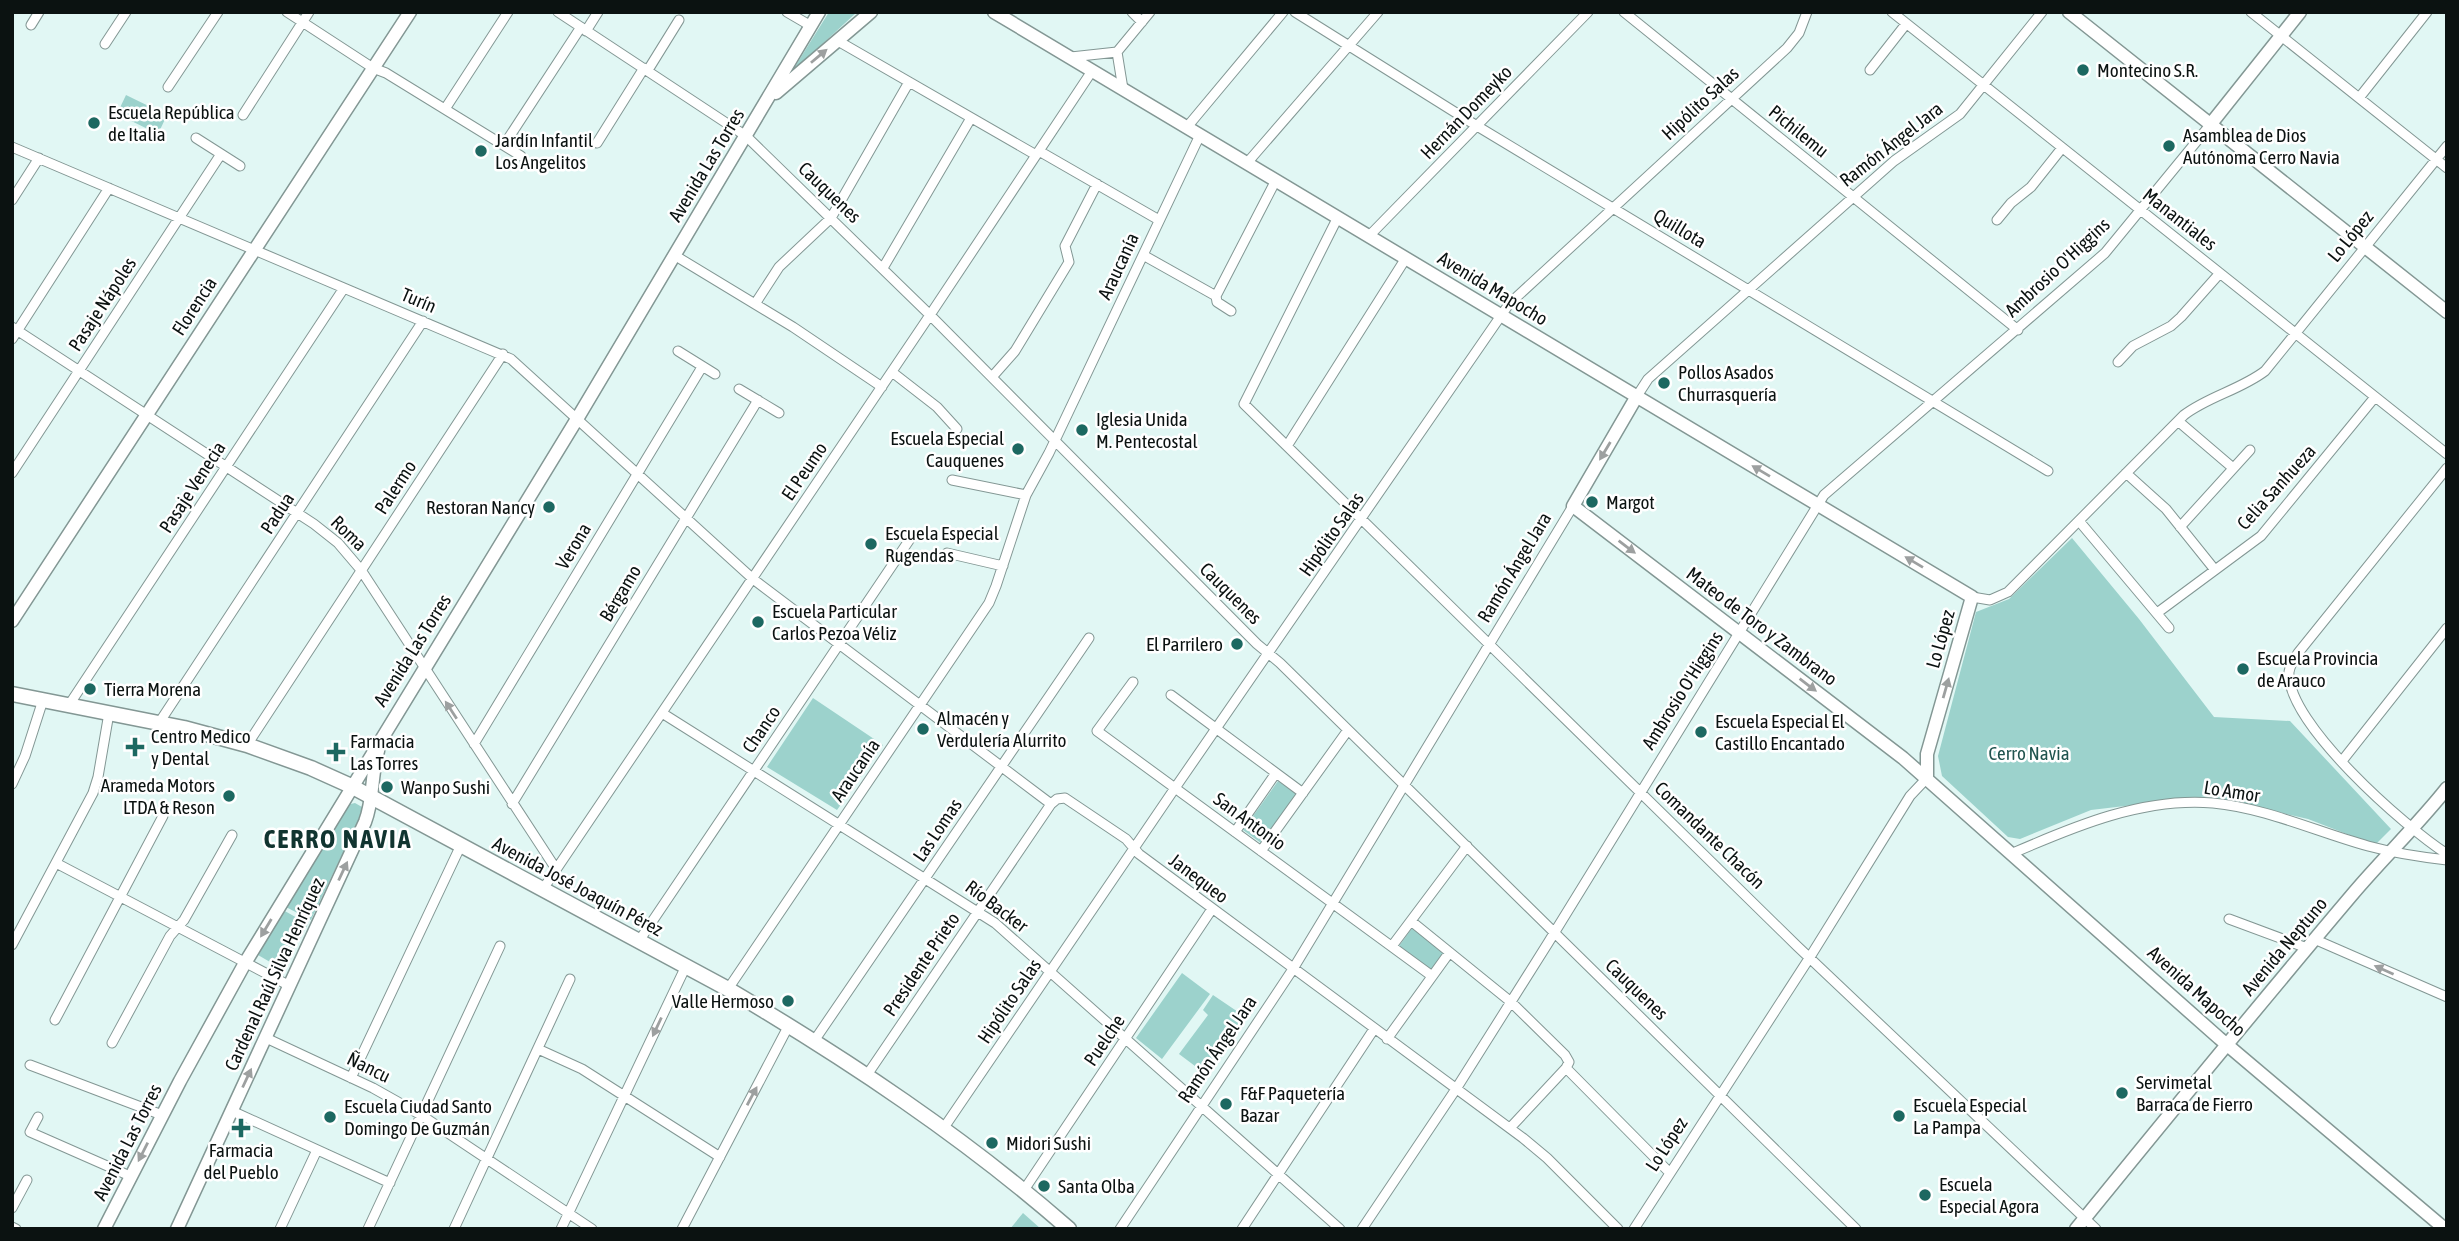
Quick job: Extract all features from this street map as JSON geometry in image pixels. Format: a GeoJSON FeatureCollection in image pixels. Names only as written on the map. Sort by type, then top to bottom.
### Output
{"type":"FeatureCollection","features":[{"type":"Feature","properties":{"kind":"main road","name":"Florencia"},"geometry":{"type":"LineString","coordinates":[[12,621],[410,12]]}},
{"type":"Feature","properties":{"kind":"main road","name":"Avenida Las Torres"},"geometry":{"type":"LineString","coordinates":[[104,1229],[162,1115],[245,963],[577,419],[820,12]]}},
{"type":"Feature","properties":{"kind":"main road","name":"Avenida Las Torres"},"geometry":{"type":"LineString","coordinates":[[767,100],[871,12]]}},
{"type":"Feature","properties":{"kind":"main road","name":"Avenida Mapocho"},"geometry":{"type":"LineString","coordinates":[[994,12],[1972,597]]}},
{"type":"Feature","properties":{"kind":"main road"},"geometry":{"type":"LineString","coordinates":[[2068,12],[2447,312]]}},
{"type":"Feature","properties":{"kind":"main road","name":"Ambrosio O'Higgins"},"geometry":{"type":"LineString","coordinates":[[2210,125],[2300,12]]}},
{"type":"Feature","properties":{"kind":"main road","name":"Ramón Ángel Jara"},"geometry":{"type":"LineString","coordinates":[[1573,506],[1637,396]]}},
{"type":"Feature","properties":{"kind":"main road","name":"Mateo de Toro y Zambrano"},"geometry":{"type":"LineString","coordinates":[[1573,506],[1927,778]]}},
{"type":"Feature","properties":{"kind":"main road","name":"Lo López"},"geometry":{"type":"LineString","coordinates":[[1927,778],[1927,754],[1972,597]]}},
{"type":"Feature","properties":{"kind":"main road","name":"Avenida José Joaquín Pérez"},"geometry":{"type":"LineString","coordinates":[[12,694],[159,723],[247,745],[311,768],[371,796],[729,989],[789,1025],[867,1075],[943,1129],[1069,1229]]}},
{"type":"Feature","properties":{"kind":"main road","name":"Cardenal Raúl Silva Henríquez"},"geometry":{"type":"LineString","coordinates":[[177,1229],[365,822],[374,767],[385,730]]}},
{"type":"Feature","properties":{"kind":"main road"},"geometry":{"type":"LineString","coordinates":[[1903,758],[1927,754]]}},
{"type":"Feature","properties":{"kind":"main road","name":"Avenida Mapocho"},"geometry":{"type":"LineString","coordinates":[[1927,778],[2228,1045],[2445,1229]]}},
{"type":"Feature","properties":{"kind":"main road","name":"Avenida Neptuno"},"geometry":{"type":"LineString","coordinates":[[2076,1229],[2388,851],[2412,829],[2447,789]]}},
{"type":"Feature","properties":{"kind":"street"},"geometry":{"type":"LineString","coordinates":[[31,25],[39,12]]}},
{"type":"Feature","properties":{"kind":"street"},"geometry":{"type":"LineString","coordinates":[[105,44],[126,12]]}},
{"type":"Feature","properties":{"kind":"street"},"geometry":{"type":"LineString","coordinates":[[169,88],[218,12]]}},
{"type":"Feature","properties":{"kind":"street"},"geometry":{"type":"LineString","coordinates":[[287,12],[373,68],[386,73],[521,156]]}},
{"type":"Feature","properties":{"kind":"street"},"geometry":{"type":"LineString","coordinates":[[243,115],[309,12]]}},
{"type":"Feature","properties":{"kind":"street"},"geometry":{"type":"LineString","coordinates":[[445,109],[508,12]]}},
{"type":"Feature","properties":{"kind":"street","name":"Cauquenes"},"geometry":{"type":"LineString","coordinates":[[558,12],[746,136],[883,268],[1269,654],[1856,1229]]}},
{"type":"Feature","properties":{"kind":"street"},"geometry":{"type":"LineString","coordinates":[[504,145],[598,12]]}},
{"type":"Feature","properties":{"kind":"street"},"geometry":{"type":"LineString","coordinates":[[787,12],[811,26]]}},
{"type":"Feature","properties":{"kind":"street"},"geometry":{"type":"LineString","coordinates":[[1132,12],[1142,22]]}},
{"type":"Feature","properties":{"kind":"street"},"geometry":{"type":"LineString","coordinates":[[1069,57],[1117,52],[1150,12]]}},
{"type":"Feature","properties":{"kind":"street"},"geometry":{"type":"LineString","coordinates":[[1187,127],[1283,12]]}},
{"type":"Feature","properties":{"kind":"street","name":"Quillota"},"geometry":{"type":"LineString","coordinates":[[1295,12],[1477,126],[2048,471]]}},
{"type":"Feature","properties":{"kind":"street"},"geometry":{"type":"LineString","coordinates":[[1247,163],[1378,12]]}},
{"type":"Feature","properties":{"kind":"street","name":"Hernán Domeyko"},"geometry":{"type":"LineString","coordinates":[[1369,236],[1588,12]]}},
{"type":"Feature","properties":{"kind":"street","name":"Pichilemu"},"geometry":{"type":"LineString","coordinates":[[1624,12],[2018,330]]}},
{"type":"Feature","properties":{"kind":"street","name":"Hipólito Salas"},"geometry":{"type":"LineString","coordinates":[[943,1129],[1501,315],[1518,295],[1794,41],[1807,12]]}},
{"type":"Feature","properties":{"kind":"street","name":"Manantiales"},"geometry":{"type":"LineString","coordinates":[[1892,12],[2447,454]]}},
{"type":"Feature","properties":{"kind":"street","name":"Ramón Ángel Jara"},"geometry":{"type":"LineString","coordinates":[[1637,396],[1648,379],[1853,197],[1911,147],[1960,114],[2042,12]]}},
{"type":"Feature","properties":{"kind":"street"},"geometry":{"type":"LineString","coordinates":[[2251,12],[2447,169]]}},
{"type":"Feature","properties":{"kind":"street"},"geometry":{"type":"LineString","coordinates":[[2359,98],[2427,12]]}},
{"type":"Feature","properties":{"kind":"street"},"geometry":{"type":"LineString","coordinates":[[597,143],[679,20]]}},
{"type":"Feature","properties":{"kind":"street"},"geometry":{"type":"LineString","coordinates":[[1870,70],[1906,24]]}},
{"type":"Feature","properties":{"kind":"street"},"geometry":{"type":"LineString","coordinates":[[838,41],[971,118],[1159,220]]}},
{"type":"Feature","properties":{"kind":"street"},"geometry":{"type":"LineString","coordinates":[[1117,52],[1123,89]]}},
{"type":"Feature","properties":{"kind":"street","name":"El Peumo"},"geometry":{"type":"LineString","coordinates":[[543,889],[1092,71]]}},
{"type":"Feature","properties":{"kind":"street"},"geometry":{"type":"LineString","coordinates":[[755,304],[779,267],[831,218],[909,82]]}},
{"type":"Feature","properties":{"kind":"street"},"geometry":{"type":"LineString","coordinates":[[883,268],[971,118]]}},
{"type":"Feature","properties":{"kind":"street","name":"Ambrosio O'Higgins"},"geometry":{"type":"LineString","coordinates":[[1362,1229],[1555,933],[1818,505],[1834,485],[2105,253],[2210,125]]}},
{"type":"Feature","properties":{"kind":"street","name":"Araucanía"},"geometry":{"type":"LineString","coordinates":[[729,989],[989,603],[1026,495],[1055,441],[1200,135]]}},
{"type":"Feature","properties":{"kind":"street"},"geometry":{"type":"LineString","coordinates":[[196,138],[240,166]]}},
{"type":"Feature","properties":{"kind":"street","name":"Lo López"},"geometry":{"type":"LineString","coordinates":[[1972,597],[1990,600],[2008,592],[2178,421],[2200,404],[2256,377],[2273,363],[2447,146]]}},
{"type":"Feature","properties":{"kind":"street","name":"Turín"},"geometry":{"type":"LineString","coordinates":[[12,147],[503,354],[523,368],[753,579]]}},
{"type":"Feature","properties":{"kind":"street"},"geometry":{"type":"LineString","coordinates":[[1997,220],[2011,203],[2031,187],[2062,148]]}},
{"type":"Feature","properties":{"kind":"street","name":"Pasaje Nápoles"},"geometry":{"type":"LineString","coordinates":[[12,473],[222,154]]}},
{"type":"Feature","properties":{"kind":"street"},"geometry":{"type":"LineString","coordinates":[[12,200],[39,158]]}},
{"type":"Feature","properties":{"kind":"street"},"geometry":{"type":"LineString","coordinates":[[1231,311],[1216,301],[1216,296],[1276,180]]}},
{"type":"Feature","properties":{"kind":"street"},"geometry":{"type":"LineString","coordinates":[[992,377],[1015,351],[1069,262],[1065,248],[1097,184]]}},
{"type":"Feature","properties":{"kind":"street"},"geometry":{"type":"LineString","coordinates":[[14,332],[109,188]]}},
{"type":"Feature","properties":{"kind":"street","name":"Comandante Chacón"},"geometry":{"type":"LineString","coordinates":[[1338,217],[1244,404],[1810,957],[2096,1229]]}},
{"type":"Feature","properties":{"kind":"street"},"geometry":{"type":"LineString","coordinates":[[1143,255],[1216,296]]}},
{"type":"Feature","properties":{"kind":"street"},"geometry":{"type":"LineString","coordinates":[[674,256],[755,304],[882,387]]}},
{"type":"Feature","properties":{"kind":"street"},"geometry":{"type":"LineString","coordinates":[[1287,446],[1406,258]]}},
{"type":"Feature","properties":{"kind":"street"},"geometry":{"type":"LineString","coordinates":[[2118,362],[2133,346],[2171,326],[2220,273]]}},
{"type":"Feature","properties":{"kind":"street","name":"Pasaje Venecia"},"geometry":{"type":"LineString","coordinates":[[69,705],[344,288]]}},
{"type":"Feature","properties":{"kind":"street","name":"Padua"},"geometry":{"type":"LineString","coordinates":[[159,723],[423,321]]}},
{"type":"Feature","properties":{"kind":"street","name":"Roma"},"geometry":{"type":"LineString","coordinates":[[14,332],[80,371],[298,513],[338,543],[361,570],[556,869]]}},
{"type":"Feature","properties":{"kind":"street"},"geometry":{"type":"LineString","coordinates":[[678,351],[715,374]]}},
{"type":"Feature","properties":{"kind":"street","name":"Palermo"},"geometry":{"type":"LineString","coordinates":[[247,745],[503,354]]}},
{"type":"Feature","properties":{"kind":"street","name":"Verona"},"geometry":{"type":"LineString","coordinates":[[474,744],[702,367]]}},
{"type":"Feature","properties":{"kind":"street"},"geometry":{"type":"LineString","coordinates":[[892,372],[937,407],[957,429]]}},
{"type":"Feature","properties":{"kind":"street"},"geometry":{"type":"LineString","coordinates":[[739,389],[779,413]]}},
{"type":"Feature","properties":{"kind":"street","name":"Celia Sanhueza"},"geometry":{"type":"LineString","coordinates":[[2157,613],[2260,536],[2375,397]]}},
{"type":"Feature","properties":{"kind":"street","name":"Bérgamo"},"geometry":{"type":"LineString","coordinates":[[512,804],[758,400]]}},
{"type":"Feature","properties":{"kind":"street"},"geometry":{"type":"LineString","coordinates":[[2178,421],[2233,468]]}},
{"type":"Feature","properties":{"kind":"street"},"geometry":{"type":"LineString","coordinates":[[2180,527],[2250,450]]}},
{"type":"Feature","properties":{"kind":"street"},"geometry":{"type":"LineString","coordinates":[[2447,468],[2298,653],[2290,667],[2290,680],[2304,713],[2342,761],[2412,829],[2447,854]]}},
{"type":"Feature","properties":{"kind":"street"},"geometry":{"type":"LineString","coordinates":[[2126,473],[2156,499],[2214,570]]}},
{"type":"Feature","properties":{"kind":"street"},"geometry":{"type":"LineString","coordinates":[[952,480],[1026,495]]}},
{"type":"Feature","properties":{"kind":"street","name":"Ramón Ángel Jara"},"geometry":{"type":"LineString","coordinates":[[1120,1229],[1293,969],[1573,506]]}},
{"type":"Feature","properties":{"kind":"street"},"geometry":{"type":"LineString","coordinates":[[2079,521],[2169,628]]}},
{"type":"Feature","properties":{"kind":"street","name":"Chanco"},"geometry":{"type":"LineString","coordinates":[[639,940],[912,536]]}},
{"type":"Feature","properties":{"kind":"street"},"geometry":{"type":"LineString","coordinates":[[947,553],[1003,566]]}},
{"type":"Feature","properties":{"kind":"street"},"geometry":{"type":"LineString","coordinates":[[753,579],[1051,804]]}},
{"type":"Feature","properties":{"kind":"street"},"geometry":{"type":"LineString","coordinates":[[2342,761],[2447,628]]}},
{"type":"Feature","properties":{"kind":"street","name":"Las Lomas"},"geometry":{"type":"LineString","coordinates":[[814,1041],[1088,638]]}},
{"type":"Feature","properties":{"kind":"street","name":"San Antonio"},"geometry":{"type":"LineString","coordinates":[[1133,682],[1097,731],[1432,976]]}},
{"type":"Feature","properties":{"kind":"street"},"geometry":{"type":"LineString","coordinates":[[1171,695],[1303,793]]}},
{"type":"Feature","properties":{"kind":"street"},"geometry":{"type":"LineString","coordinates":[[12,784],[25,756],[43,700]]}},
{"type":"Feature","properties":{"kind":"street"},"geometry":{"type":"LineString","coordinates":[[12,945],[16,928],[56,863],[96,785],[109,713]]}},
{"type":"Feature","properties":{"kind":"street","name":"Río Backer"},"geometry":{"type":"LineString","coordinates":[[662,713],[978,911],[1339,1229]]}},
{"type":"Feature","properties":{"kind":"street"},"geometry":{"type":"LineString","coordinates":[[1261,851],[1348,730]]}},
{"type":"Feature","properties":{"kind":"street"},"geometry":{"type":"LineString","coordinates":[[1235,832],[1276,773]]}},
{"type":"Feature","properties":{"kind":"street","name":"Lo López"},"geometry":{"type":"LineString","coordinates":[[1634,1229],[1810,957],[1910,796],[1927,778]]}},
{"type":"Feature","properties":{"kind":"street","name":"Janequeo"},"geometry":{"type":"LineString","coordinates":[[1051,804],[1057,799],[1069,799],[1126,839],[1212,909],[1510,1128],[1547,1158],[1618,1229]]}},
{"type":"Feature","properties":{"kind":"street","name":"Lo Amor"},"geometry":{"type":"LineString","coordinates":[[2013,853],[2106,817],[2149,808],[2200,802],[2246,809],[2388,851],[2447,860]]}},
{"type":"Feature","properties":{"kind":"street","name":"Presidente Prieto"},"geometry":{"type":"LineString","coordinates":[[867,1075],[1051,804]]}},
{"type":"Feature","properties":{"kind":"street"},"geometry":{"type":"LineString","coordinates":[[55,1020],[163,816]]}},
{"type":"Feature","properties":{"kind":"street"},"geometry":{"type":"LineString","coordinates":[[112,1043],[170,936],[184,920],[232,835]]}},
{"type":"Feature","properties":{"kind":"street"},"geometry":{"type":"LineString","coordinates":[[351,1078],[461,845]]}},
{"type":"Feature","properties":{"kind":"street"},"geometry":{"type":"LineString","coordinates":[[1392,946],[1467,846]]}},
{"type":"Feature","properties":{"kind":"street"},"geometry":{"type":"LineString","coordinates":[[56,863],[290,986]]}},
{"type":"Feature","properties":{"kind":"street","name":"Puelche"},"geometry":{"type":"LineString","coordinates":[[1024,1191],[1212,909]]}},
{"type":"Feature","properties":{"kind":"street"},"geometry":{"type":"LineString","coordinates":[[2229,919],[2310,944],[2447,997]]}},
{"type":"Feature","properties":{"kind":"street"},"geometry":{"type":"LineString","coordinates":[[1411,921],[1511,1002],[1569,1062],[1510,1128]]}},
{"type":"Feature","properties":{"kind":"street"},"geometry":{"type":"LineString","coordinates":[[368,1229],[500,946]]}},
{"type":"Feature","properties":{"kind":"street"},"geometry":{"type":"LineString","coordinates":[[1387,1039],[1450,953]]}},
{"type":"Feature","properties":{"kind":"street"},"geometry":{"type":"LineString","coordinates":[[561,1229],[686,966]]}},
{"type":"Feature","properties":{"kind":"street"},"geometry":{"type":"LineString","coordinates":[[454,1229],[570,979]]}},
{"type":"Feature","properties":{"kind":"street"},"geometry":{"type":"LineString","coordinates":[[682,1229],[789,1025]]}},
{"type":"Feature","properties":{"kind":"street"},"geometry":{"type":"LineString","coordinates":[[1242,1229],[1374,1029]]}},
{"type":"Feature","properties":{"kind":"street","name":"Ñancu"},"geometry":{"type":"LineString","coordinates":[[266,1038],[421,1115],[592,1229]]}},
{"type":"Feature","properties":{"kind":"street"},"geometry":{"type":"LineString","coordinates":[[538,1049],[582,1069],[720,1157]]}},
{"type":"Feature","properties":{"kind":"street"},"geometry":{"type":"LineString","coordinates":[[30,1065],[162,1115]]}},
{"type":"Feature","properties":{"kind":"street"},"geometry":{"type":"LineString","coordinates":[[1566,1068],[1670,1173]]}},
{"type":"Feature","properties":{"kind":"street"},"geometry":{"type":"LineString","coordinates":[[232,1111],[390,1183]]}},
{"type":"Feature","properties":{"kind":"street"},"geometry":{"type":"LineString","coordinates":[[24,1143],[38,1117]]}},
{"type":"Feature","properties":{"kind":"street"},"geometry":{"type":"LineString","coordinates":[[30,1132],[131,1176]]}},
{"type":"Feature","properties":{"kind":"street"},"geometry":{"type":"LineString","coordinates":[[280,1229],[317,1150]]}},
{"type":"Feature","properties":{"kind":"street"},"geometry":{"type":"LineString","coordinates":[[12,1208],[27,1180]]}},
{"type":"Feature","properties":{"kind":"green space"},"geometry":{"type":"Polygon","coordinates":[[[829,12],[857,12],[791,73],[829,12]]]}},
{"type":"Feature","properties":{"kind":"green space"},"geometry":{"type":"Polygon","coordinates":[[[126,95],[167,115],[158,134],[117,114],[126,95]]]}},
{"type":"Feature","properties":{"kind":"green space","name":"Cerro Navia"},"geometry":{"type":"Polygon","coordinates":[[[2072,538],[2139,619],[2214,717],[2290,721],[2391,829],[2375,845],[2308,819],[2209,796],[2091,810],[2020,839],[2008,837],[1942,776],[1938,756],[1976,612],[2009,599],[2072,538]]]}},
{"type":"Feature","properties":{"kind":"green space"},"geometry":{"type":"Polygon","coordinates":[[[813,698],[883,745],[837,810],[767,767],[813,698]]]}},
{"type":"Feature","properties":{"kind":"green space"},"geometry":{"type":"Polygon","coordinates":[[[1278,781],[1296,794],[1261,843],[1243,830],[1278,781]]]}},
{"type":"Feature","properties":{"kind":"green space"},"geometry":{"type":"Polygon","coordinates":[[[355,803],[362,807],[359,819],[311,920],[284,906],[346,805],[355,803]]]}},
{"type":"Feature","properties":{"kind":"green space"},"geometry":{"type":"Polygon","coordinates":[[[283,910],[308,924],[282,969],[258,955],[283,910]]]}},
{"type":"Feature","properties":{"kind":"green space"},"geometry":{"type":"Polygon","coordinates":[[[1412,928],[1445,954],[1432,971],[1399,946],[1412,928]]]}},
{"type":"Feature","properties":{"kind":"green space"},"geometry":{"type":"Polygon","coordinates":[[[1182,973],[1210,994],[1162,1059],[1136,1038],[1182,973]]]}},
{"type":"Feature","properties":{"kind":"green space"},"geometry":{"type":"Polygon","coordinates":[[[1213,995],[1244,1016],[1233,1031],[1224,1026],[1232,1032],[1203,1072],[1179,1054],[1208,1015],[1203,1010],[1213,995]]]}},
{"type":"Feature","properties":{"kind":"green space"},"geometry":{"type":"Polygon","coordinates":[[[1023,1213],[1041,1229],[1010,1229],[1023,1213]]]}},
{"type":"Feature","properties":{"kind":"place","name":"Montecino S.R."},"geometry":{"type":"Point","coordinates":[2083,70]}},
{"type":"Feature","properties":{"kind":"place","name":"Escuela República de Italia"},"geometry":{"type":"Point","coordinates":[94,123]}},
{"type":"Feature","properties":{"kind":"place","name":"Asamblea de Dios Autónoma Cerro Navia"},"geometry":{"type":"Point","coordinates":[2169,146]}},
{"type":"Feature","properties":{"kind":"place","name":"Jardín Infantil Los Angelitos"},"geometry":{"type":"Point","coordinates":[481,151]}},
{"type":"Feature","properties":{"kind":"place","name":"Pollos Asados Churrasquería"},"geometry":{"type":"Point","coordinates":[1664,383]}},
{"type":"Feature","properties":{"kind":"place","name":"Iglesia Unida M. Pentecostal"},"geometry":{"type":"Point","coordinates":[1082,430]}},
{"type":"Feature","properties":{"kind":"place","name":"Escuela Especial Cauquenes"},"geometry":{"type":"Point","coordinates":[1018,449]}},
{"type":"Feature","properties":{"kind":"place","name":"Margot"},"geometry":{"type":"Point","coordinates":[1592,502]}},
{"type":"Feature","properties":{"kind":"place","name":"Restoran Nancy"},"geometry":{"type":"Point","coordinates":[549,507]}},
{"type":"Feature","properties":{"kind":"place","name":"Escuela Especial Rugendas"},"geometry":{"type":"Point","coordinates":[871,544]}},
{"type":"Feature","properties":{"kind":"place","name":"Escuela Particular Carlos Pezoa Véliz"},"geometry":{"type":"Point","coordinates":[758,622]}},
{"type":"Feature","properties":{"kind":"place","name":"El Parrilero"},"geometry":{"type":"Point","coordinates":[1237,644]}},
{"type":"Feature","properties":{"kind":"place","name":"Escuela Provincia de Arauco"},"geometry":{"type":"Point","coordinates":[2243,669]}},
{"type":"Feature","properties":{"kind":"place","name":"Tierra Morena"},"geometry":{"type":"Point","coordinates":[90,689]}},
{"type":"Feature","properties":{"kind":"place","name":"Almacén y Verdulería Alurrito"},"geometry":{"type":"Point","coordinates":[923,729]}},
{"type":"Feature","properties":{"kind":"place","name":"Escuela Especial El Castillo Encantado"},"geometry":{"type":"Point","coordinates":[1701,732]}},
{"type":"Feature","properties":{"kind":"place","name":"Centro Medico y Dental"},"geometry":{"type":"Point","coordinates":[135,747]}},
{"type":"Feature","properties":{"kind":"place","name":"Farmacia Las Torres"},"geometry":{"type":"Point","coordinates":[336,752]}},
{"type":"Feature","properties":{"kind":"place","name":"Wanpo Sushi"},"geometry":{"type":"Point","coordinates":[387,787]}},
{"type":"Feature","properties":{"kind":"place","name":"Arameda Motors LTDA & Reson"},"geometry":{"type":"Point","coordinates":[229,796]}},
{"type":"Feature","properties":{"kind":"place","name":"Valle Hermoso"},"geometry":{"type":"Point","coordinates":[788,1001]}},
{"type":"Feature","properties":{"kind":"place","name":"Servimetal Barraca de Fierro"},"geometry":{"type":"Point","coordinates":[2122,1093]}},
{"type":"Feature","properties":{"kind":"place","name":"F&F Paquetería Bazar"},"geometry":{"type":"Point","coordinates":[1226,1104]}},
{"type":"Feature","properties":{"kind":"place","name":"Escuela Especial La Pampa"},"geometry":{"type":"Point","coordinates":[1899,1116]}},
{"type":"Feature","properties":{"kind":"place","name":"Escuela Ciudad Santo Domingo De Guzmán"},"geometry":{"type":"Point","coordinates":[330,1117]}},
{"type":"Feature","properties":{"kind":"place","name":"Farmacia del Pueblo"},"geometry":{"type":"Point","coordinates":[241,1128]}},
{"type":"Feature","properties":{"kind":"place","name":"Midori Sushi"},"geometry":{"type":"Point","coordinates":[992,1143]}},
{"type":"Feature","properties":{"kind":"place","name":"Santa Olba"},"geometry":{"type":"Point","coordinates":[1044,1186]}},
{"type":"Feature","properties":{"kind":"place","name":"Escuela Especial Agora"},"geometry":{"type":"Point","coordinates":[1925,1195]}},
{"type":"Feature","properties":{"kind":"district","name":"CERRO NAVIA"},"geometry":{"type":"Point","coordinates":[338,839]}}]}
